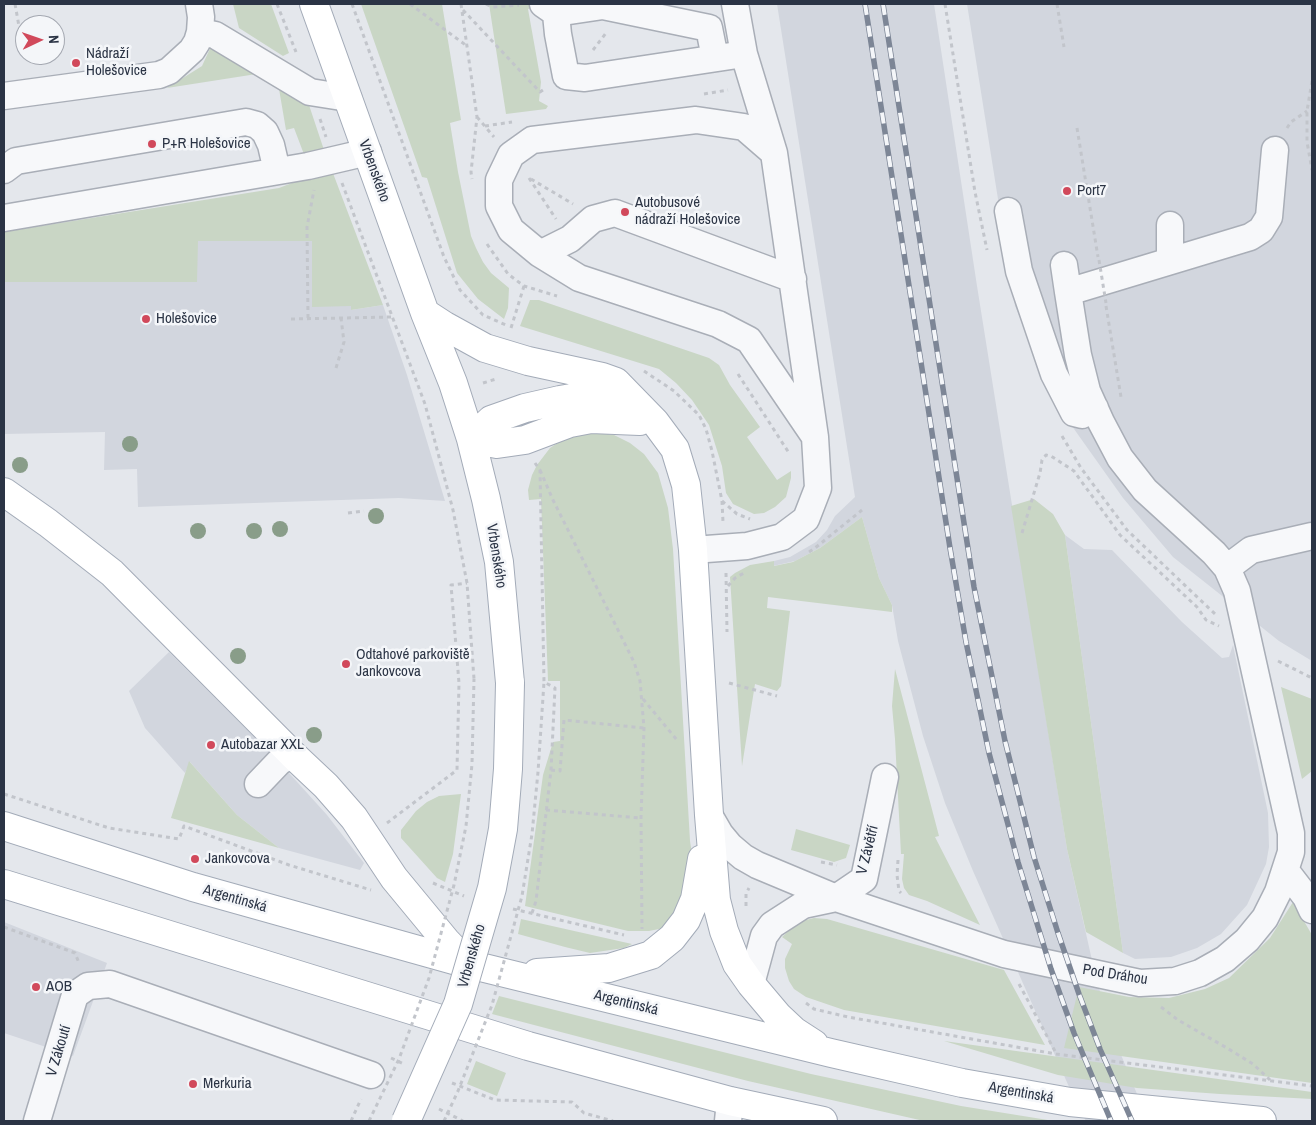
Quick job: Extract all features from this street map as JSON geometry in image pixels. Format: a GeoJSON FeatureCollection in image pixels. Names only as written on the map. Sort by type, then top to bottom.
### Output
{"type":"FeatureCollection","features":[{"type":"Feature","properties":{"kind":"main road","name":"Vrbenského"},"geometry":{"type":"LineString","coordinates":[[314,4],[425,313],[453,383],[471,439],[499,562],[510,683],[508,769],[503,829],[492,888],[458,1004],[406,1121]]}},
{"type":"Feature","properties":{"kind":"main road"},"geometry":{"type":"LineString","coordinates":[[425,313],[458,334],[485,348],[528,361],[602,377],[616,382],[655,422],[674,449],[682,468],[686,485],[693,550],[709,815],[716,900],[724,931],[737,964],[778,1016],[794,1031],[831,1053]]}},
{"type":"Feature","properties":{"kind":"main road"},"geometry":{"type":"LineString","coordinates":[[471,439],[497,444],[525,440],[570,423],[591,419],[607,418],[655,422]]}},
{"type":"Feature","properties":{"kind":"main road"},"geometry":{"type":"LineString","coordinates":[[4,492],[48,523],[112,573],[326,786],[354,818],[394,878],[446,941],[468,964]]}},
{"type":"Feature","properties":{"kind":"main road"},"geometry":{"type":"LineString","coordinates":[[511,975],[609,968],[652,955],[672,938],[686,920],[692,906],[709,815]]}},
{"type":"Feature","properties":{"kind":"main road","name":"Argentinská"},"geometry":{"type":"LineString","coordinates":[[4,826],[192,887],[468,964],[831,1053],[962,1083],[1070,1102],[1262,1121]]}},
{"type":"Feature","properties":{"kind":"main road"},"geometry":{"type":"LineString","coordinates":[[4,884],[528,1046],[729,1111],[823,1121]]}},
{"type":"Feature","properties":{"kind":"street"},"geometry":{"type":"LineString","coordinates":[[4,96],[159,75],[168,71],[192,50],[197,42],[201,18],[199,4]]}},
{"type":"Feature","properties":{"kind":"street"},"geometry":{"type":"LineString","coordinates":[[693,550],[747,546],[782,537],[806,519],[818,488],[815,437],[774,153],[744,54],[736,4]]}},
{"type":"Feature","properties":{"kind":"street"},"geometry":{"type":"LineString","coordinates":[[715,58],[709,28],[690,14],[609,6],[543,6],[566,76],[585,78],[744,54]]}},
{"type":"Feature","properties":{"kind":"street"},"geometry":{"type":"LineString","coordinates":[[200,32],[215,35],[310,92],[348,98]]}},
{"type":"Feature","properties":{"kind":"street"},"geometry":{"type":"LineString","coordinates":[[774,153],[744,127],[696,120],[532,140],[510,155],[498,180],[499,206],[511,230],[540,254],[578,278],[718,324],[749,340],[815,437]]}},
{"type":"Feature","properties":{"kind":"street"},"geometry":{"type":"LineString","coordinates":[[4,170],[16,161],[246,122],[257,125],[264,132],[271,145],[277,172]]}},
{"type":"Feature","properties":{"kind":"street"},"geometry":{"type":"LineString","coordinates":[[1068,292],[1250,237],[1261,230],[1269,218],[1275,150]]}},
{"type":"Feature","properties":{"kind":"street"},"geometry":{"type":"LineString","coordinates":[[4,215],[277,172],[368,152]]}},
{"type":"Feature","properties":{"kind":"street"},"geometry":{"type":"LineString","coordinates":[[1008,211],[1019,271],[1054,374],[1074,413],[1082,415],[1095,408]]}},
{"type":"Feature","properties":{"kind":"street"},"geometry":{"type":"LineString","coordinates":[[540,254],[570,239],[593,219],[615,213],[793,279]]}},
{"type":"Feature","properties":{"kind":"street"},"geometry":{"type":"LineString","coordinates":[[1170,225],[1170,261]]}},
{"type":"Feature","properties":{"kind":"street","name":"Pod Dráhou"},"geometry":{"type":"LineString","coordinates":[[709,815],[720,834],[743,858],[836,898],[1004,954],[1140,983],[1175,981],[1200,973],[1225,959],[1247,940],[1265,918],[1286,871],[1291,852],[1291,833],[1251,646],[1237,591],[1226,568],[1214,553],[1145,490],[1120,458],[1087,391],[1078,355],[1064,265]]}},
{"type":"Feature","properties":{"kind":"street"},"geometry":{"type":"LineString","coordinates":[[1226,568],[1250,550],[1312,536]]}},
{"type":"Feature","properties":{"kind":"street"},"geometry":{"type":"LineString","coordinates":[[258,784],[279,762],[292,754]]}},
{"type":"Feature","properties":{"kind":"street","name":"V Závětří"},"geometry":{"type":"LineString","coordinates":[[751,984],[764,936],[772,925],[803,905],[836,898],[864,879],[885,777]]}},
{"type":"Feature","properties":{"kind":"street"},"geometry":{"type":"LineString","coordinates":[[1286,871],[1306,897],[1312,910]]}},
{"type":"Feature","properties":{"kind":"street"},"geometry":{"type":"LineString","coordinates":[[88,986],[110,984],[371,1075]]}},
{"type":"Feature","properties":{"kind":"street","name":"V Zákoutí"},"geometry":{"type":"LineString","coordinates":[[37,1121],[75,995],[88,986]]}},
{"type":"Feature","properties":{"kind":"path"},"geometry":{"type":"LineString","coordinates":[[277,4],[310,92],[321,163],[392,318],[425,404],[452,510],[467,583],[474,679],[472,764],[466,826],[454,885],[429,978],[399,1059],[369,1121]]}},
{"type":"Feature","properties":{"kind":"path"},"geometry":{"type":"LineString","coordinates":[[352,4],[444,257],[460,290],[483,315],[512,327],[524,286]]}},
{"type":"Feature","properties":{"kind":"path"},"geometry":{"type":"LineString","coordinates":[[410,4],[467,46]]}},
{"type":"Feature","properties":{"kind":"path"},"geometry":{"type":"LineString","coordinates":[[486,4],[493,7],[543,6]]}},
{"type":"Feature","properties":{"kind":"path"},"geometry":{"type":"LineString","coordinates":[[1057,4],[1064,47]]}},
{"type":"Feature","properties":{"kind":"path"},"geometry":{"type":"LineString","coordinates":[[462,10],[540,92],[566,76],[594,49],[608,31],[609,6]]}},
{"type":"Feature","properties":{"kind":"path"},"geometry":{"type":"LineString","coordinates":[[1312,81],[1307,111],[1307,142],[1312,170]]}},
{"type":"Feature","properties":{"kind":"path"},"geometry":{"type":"LineString","coordinates":[[1077,128],[1121,397]]}},
{"type":"Feature","properties":{"kind":"path"},"geometry":{"type":"LineString","coordinates":[[308,318],[307,227],[321,163]]}},
{"type":"Feature","properties":{"kind":"path"},"geometry":{"type":"LineString","coordinates":[[336,368],[344,342],[341,318]]}},
{"type":"Feature","properties":{"kind":"path"},"geometry":{"type":"LineString","coordinates":[[291,319],[392,318]]}},
{"type":"Feature","properties":{"kind":"path"},"geometry":{"type":"LineString","coordinates":[[638,369],[647,372],[674,391],[698,415],[706,429],[722,502],[727,586],[725,597],[727,635]]}},
{"type":"Feature","properties":{"kind":"path"},"geometry":{"type":"LineString","coordinates":[[482,383],[501,377]]}},
{"type":"Feature","properties":{"kind":"path"},"geometry":{"type":"LineString","coordinates":[[425,404],[431,402]]}},
{"type":"Feature","properties":{"kind":"path"},"geometry":{"type":"LineString","coordinates":[[1022,533],[1040,473],[1042,460],[1046,455],[1051,456],[1074,471],[1120,535],[1197,607],[1206,620],[1251,646]]}},
{"type":"Feature","properties":{"kind":"path"},"geometry":{"type":"LineString","coordinates":[[531,458],[540,470],[553,500],[634,662],[640,681],[644,728],[641,818],[641,933]]}},
{"type":"Feature","properties":{"kind":"path"},"geometry":{"type":"LineString","coordinates":[[540,470],[544,682],[556,688],[551,770],[536,901],[532,913],[628,936]]}},
{"type":"Feature","properties":{"kind":"path"},"geometry":{"type":"LineString","coordinates":[[842,527],[862,510]]}},
{"type":"Feature","properties":{"kind":"path"},"geometry":{"type":"LineString","coordinates":[[348,513],[364,511]]}},
{"type":"Feature","properties":{"kind":"path"},"geometry":{"type":"LineString","coordinates":[[382,826],[457,770],[459,683],[451,585],[467,583]]}},
{"type":"Feature","properties":{"kind":"path"},"geometry":{"type":"LineString","coordinates":[[728,673],[730,692]]}},
{"type":"Feature","properties":{"kind":"path"},"geometry":{"type":"LineString","coordinates":[[729,683],[777,696]]}},
{"type":"Feature","properties":{"kind":"path"},"geometry":{"type":"LineString","coordinates":[[642,699],[681,745]]}},
{"type":"Feature","properties":{"kind":"path"},"geometry":{"type":"LineString","coordinates":[[551,770],[560,771],[564,720],[644,728]]}},
{"type":"Feature","properties":{"kind":"path"},"geometry":{"type":"LineString","coordinates":[[4,794],[109,828],[179,839],[184,826],[289,865],[373,891],[378,888]]}},
{"type":"Feature","properties":{"kind":"path"},"geometry":{"type":"LineString","coordinates":[[546,810],[641,818]]}},
{"type":"Feature","properties":{"kind":"path"},"geometry":{"type":"LineString","coordinates":[[898,860],[899,891],[905,896]]}},
{"type":"Feature","properties":{"kind":"path"},"geometry":{"type":"LineString","coordinates":[[746,912],[746,894],[752,880]]}},
{"type":"Feature","properties":{"kind":"path"},"geometry":{"type":"LineString","coordinates":[[4,927],[75,953],[88,986]]}},
{"type":"Feature","properties":{"kind":"path"},"geometry":{"type":"LineString","coordinates":[[1004,954],[1056,1054]]}},
{"type":"Feature","properties":{"kind":"path"},"geometry":{"type":"LineString","coordinates":[[1140,983],[1154,1001],[1178,1020],[1252,1064],[1270,1080]]}},
{"type":"Feature","properties":{"kind":"path"},"geometry":{"type":"LineString","coordinates":[[798,998],[814,1009],[848,1017],[1056,1054],[1312,1086]]}},
{"type":"Feature","properties":{"kind":"path"},"geometry":{"type":"LineString","coordinates":[[371,1075],[380,1054],[406,1064]]}},
{"type":"Feature","properties":{"kind":"path"},"geometry":{"type":"LineString","coordinates":[[450,1082],[495,1100],[572,1102],[584,1113],[613,1121]]}},
{"type":"Feature","properties":{"kind":"path"},"geometry":{"type":"LineString","coordinates":[[433,1106],[464,1121]]}},
{"type":"Feature","properties":{"kind":"shaded area"},"geometry":{"type":"Polygon","coordinates":[[[777,4],[934,4],[1067,849],[1096,978],[1113,1035],[1148,1121],[1086,1121],[1078,1107],[973,871],[945,803],[923,736],[898,641],[892,605],[879,578],[862,517],[820,548],[795,561],[773,566],[774,561],[790,557],[816,542],[827,530],[835,516],[855,497],[777,4]]]}},
{"type":"Feature","properties":{"kind":"shaded area"},"geometry":{"type":"Polygon","coordinates":[[[967,4],[1312,4],[1312,661],[1279,641],[1173,557],[1123,498],[1057,405],[1015,306],[967,4]]]}},
{"type":"Feature","properties":{"kind":"shaded area"},"geometry":{"type":"Polygon","coordinates":[[[197,241],[312,241],[351,306],[351,310],[383,305],[407,375],[445,501],[399,498],[138,507],[137,469],[104,470],[105,432],[4,434],[4,282],[197,282],[197,241]]]}},
{"type":"Feature","properties":{"kind":"shaded area"},"geometry":{"type":"Polygon","coordinates":[[[1065,535],[1084,549],[1112,550],[1182,622],[1222,658],[1229,657],[1233,645],[1268,813],[1269,847],[1266,864],[1247,905],[1221,934],[1197,948],[1171,957],[1135,959],[1123,953],[1065,535]]]}},
{"type":"Feature","properties":{"kind":"shaded area","name":"Autobazar XXL"},"geometry":{"type":"Polygon","coordinates":[[[169,652],[279,762],[327,815],[364,863],[360,870],[279,848],[237,815],[190,762],[185,773],[145,728],[129,691],[169,652]]]}},
{"type":"Feature","properties":{"kind":"shaded area"},"geometry":{"type":"Polygon","coordinates":[[[4,922],[107,963],[73,1056],[4,1033],[4,922]]]}},
{"type":"Feature","properties":{"kind":"green space"},"geometry":{"type":"Polygon","coordinates":[[[233,4],[271,4],[289,53],[283,56],[239,28],[233,4]]]}},
{"type":"Feature","properties":{"kind":"green space"},"geometry":{"type":"Polygon","coordinates":[[[361,4],[442,4],[461,120],[450,123],[458,172],[471,236],[476,248],[491,273],[509,288],[508,308],[504,319],[478,299],[457,273],[427,178],[422,177],[361,4]]]}},
{"type":"Feature","properties":{"kind":"green space"},"geometry":{"type":"Polygon","coordinates":[[[489,4],[535,4],[535,7],[528,9],[541,82],[539,101],[548,106],[546,109],[506,114],[489,4]]]}},
{"type":"Feature","properties":{"kind":"green space"},"geometry":{"type":"Polygon","coordinates":[[[213,42],[263,73],[167,88],[202,66],[213,42]]]}},
{"type":"Feature","properties":{"kind":"green space"},"geometry":{"type":"Polygon","coordinates":[[[278,83],[307,99],[324,150],[305,157],[294,128],[286,130],[278,83]]]}},
{"type":"Feature","properties":{"kind":"green space"},"geometry":{"type":"Polygon","coordinates":[[[331,168],[383,305],[351,310],[351,306],[312,307],[312,241],[198,241],[197,282],[4,282],[4,232],[279,188],[331,168]]]}},
{"type":"Feature","properties":{"kind":"green space"},"geometry":{"type":"Polygon","coordinates":[[[530,300],[539,300],[709,358],[719,365],[730,385],[760,427],[747,437],[777,480],[791,471],[786,497],[775,507],[764,513],[754,514],[733,504],[726,493],[722,466],[709,425],[692,400],[676,383],[659,369],[520,326],[530,300]]]}},
{"type":"Feature","properties":{"kind":"green space"},"geometry":{"type":"Polygon","coordinates":[[[595,432],[614,435],[630,443],[644,454],[658,473],[668,508],[673,549],[690,841],[693,861],[684,900],[664,928],[649,931],[628,931],[525,906],[543,775],[553,742],[560,741],[560,681],[548,681],[541,499],[529,500],[528,490],[537,465],[550,448],[576,435],[595,432]]]}},
{"type":"Feature","properties":{"kind":"green space"},"geometry":{"type":"Polygon","coordinates":[[[1034,499],[1053,514],[1065,535],[1123,953],[1086,932],[1067,849],[1011,506],[1034,499]]]}},
{"type":"Feature","properties":{"kind":"green space"},"geometry":{"type":"Polygon","coordinates":[[[862,517],[879,578],[892,605],[892,612],[768,597],[767,608],[790,611],[781,686],[777,691],[755,684],[742,766],[730,577],[750,565],[774,561],[774,566],[793,562],[820,548],[862,517]]]}},
{"type":"Feature","properties":{"kind":"green space"},"geometry":{"type":"Polygon","coordinates":[[[895,669],[939,836],[935,837],[980,925],[909,895],[904,888],[902,879],[904,854],[901,854],[892,706],[895,669]]]}},
{"type":"Feature","properties":{"kind":"green space"},"geometry":{"type":"Polygon","coordinates":[[[1281,687],[1312,699],[1312,771],[1302,779],[1281,687]]]}},
{"type":"Feature","properties":{"kind":"green space"},"geometry":{"type":"Polygon","coordinates":[[[189,761],[237,815],[279,848],[171,818],[189,761]]]}},
{"type":"Feature","properties":{"kind":"green space"},"geometry":{"type":"Polygon","coordinates":[[[461,794],[453,854],[445,882],[437,878],[401,838],[401,830],[416,811],[427,802],[439,796],[461,794]]]}},
{"type":"Feature","properties":{"kind":"green space"},"geometry":{"type":"Polygon","coordinates":[[[796,829],[850,845],[846,858],[834,862],[791,850],[796,829]]]}},
{"type":"Feature","properties":{"kind":"green space"},"geometry":{"type":"Polygon","coordinates":[[[1293,902],[1312,935],[1312,1083],[1064,1048],[1079,987],[1129,997],[1169,998],[1205,989],[1229,978],[1270,938],[1293,902]]]}},
{"type":"Feature","properties":{"kind":"green space"},"geometry":{"type":"Polygon","coordinates":[[[814,918],[827,919],[1004,970],[1045,1045],[844,1010],[806,997],[794,989],[789,981],[785,968],[785,959],[792,944],[782,937],[802,921],[814,918]]]}},
{"type":"Feature","properties":{"kind":"green space"},"geometry":{"type":"Polygon","coordinates":[[[521,919],[632,944],[624,948],[590,953],[518,934],[521,919]]]}},
{"type":"Feature","properties":{"kind":"green space"},"geometry":{"type":"Polygon","coordinates":[[[499,996],[811,1074],[961,1106],[1054,1121],[924,1121],[748,1081],[492,1014],[499,996]]]}},
{"type":"Feature","properties":{"kind":"green space"},"geometry":{"type":"Polygon","coordinates":[[[944,1041],[1312,1092],[1312,1099],[1137,1088],[1058,1075],[944,1041]]]}},
{"type":"Feature","properties":{"kind":"green space"},"geometry":{"type":"Polygon","coordinates":[[[476,1061],[506,1073],[497,1096],[467,1084],[476,1061]]]}},
{"type":"Feature","properties":{"kind":"railway"},"geometry":{"type":"LineString","coordinates":[[865,4],[950,548],[966,642],[989,753],[1018,862],[1051,969],[1074,1033],[1111,1121]]}},
{"type":"Feature","properties":{"kind":"railway"},"geometry":{"type":"LineString","coordinates":[[883,4],[974,587],[1005,741],[1034,857],[1058,933],[1100,1049],[1132,1121]]}},
{"type":"Feature","properties":{"kind":"place","name":"Nádraží Holešovice"},"geometry":{"type":"Point","coordinates":[76,63]}},
{"type":"Feature","properties":{"kind":"place","name":"P+R Holešovice"},"geometry":{"type":"Point","coordinates":[152,144]}},
{"type":"Feature","properties":{"kind":"place","name":"Port7"},"geometry":{"type":"Point","coordinates":[1067,191]}},
{"type":"Feature","properties":{"kind":"place","name":"Autobusové nádraží Holešovice"},"geometry":{"type":"Point","coordinates":[625,212]}},
{"type":"Feature","properties":{"kind":"place","name":"Holešovice"},"geometry":{"type":"Point","coordinates":[146,319]}},
{"type":"Feature","properties":{"kind":"place","name":"Odtahové parkoviště Jankovcova"},"geometry":{"type":"Point","coordinates":[346,664]}},
{"type":"Feature","properties":{"kind":"place","name":"Autobazar XXL"},"geometry":{"type":"Point","coordinates":[211,745]}},
{"type":"Feature","properties":{"kind":"place","name":"Jankovcova"},"geometry":{"type":"Point","coordinates":[195,859]}},
{"type":"Feature","properties":{"kind":"place","name":"AOB"},"geometry":{"type":"Point","coordinates":[36,987]}},
{"type":"Feature","properties":{"kind":"place","name":"Merkuria"},"geometry":{"type":"Point","coordinates":[193,1084]}}]}
